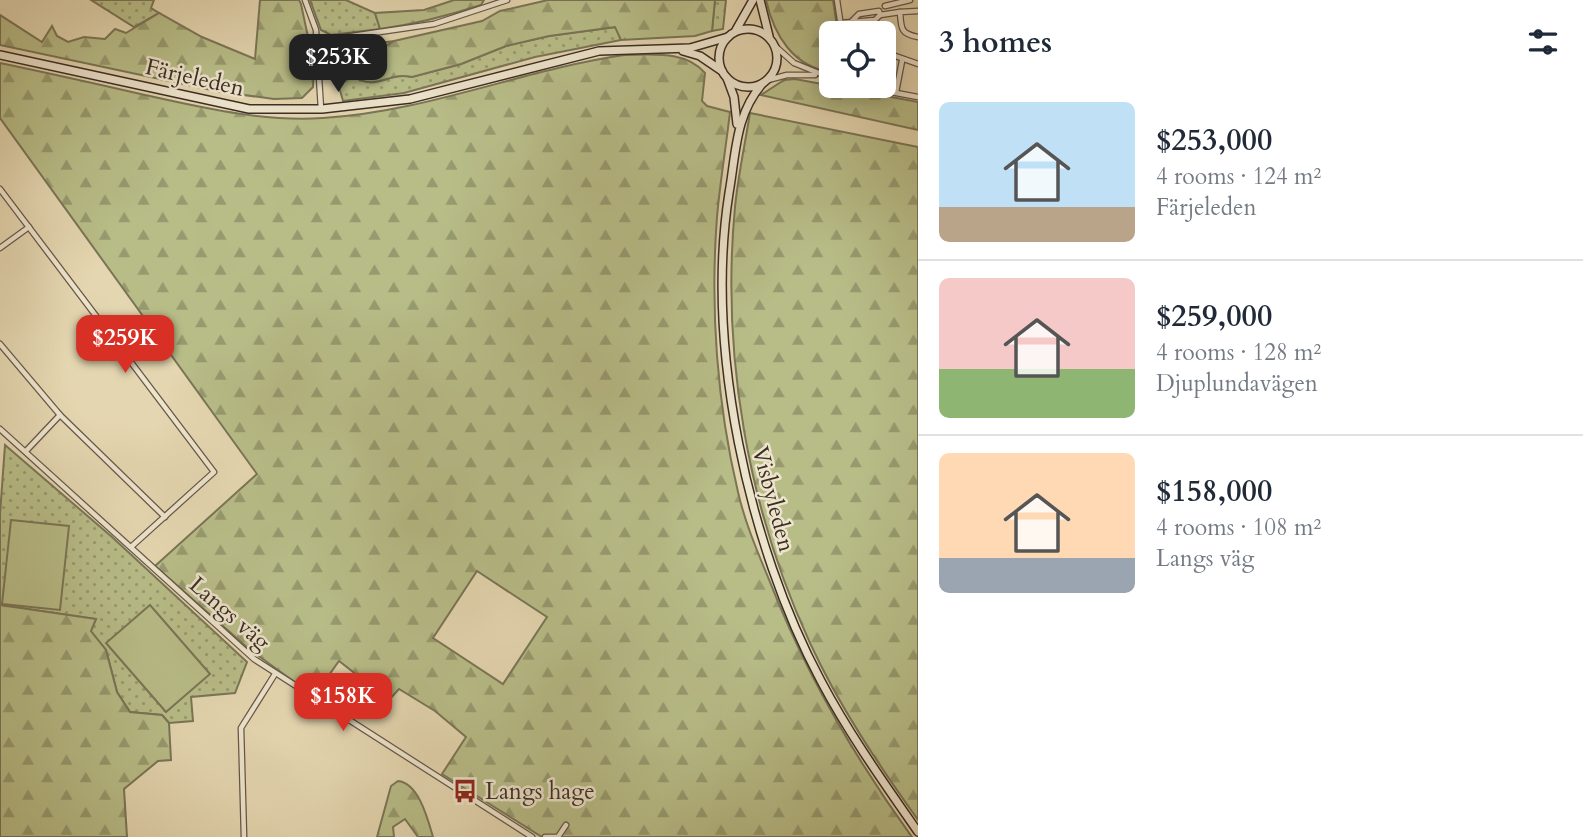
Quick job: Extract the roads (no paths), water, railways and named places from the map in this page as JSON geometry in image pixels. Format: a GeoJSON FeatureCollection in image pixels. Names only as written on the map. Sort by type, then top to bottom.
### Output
{"type":"FeatureCollection","features":[{"type":"Feature","properties":{"kind":"main road"},"geometry":{"type":"LineString","coordinates":[[753,0],[719,53],[724,75],[744,87],[765,82],[777,64],[760,0]]}},
{"type":"Feature","properties":{"kind":"main road"},"geometry":{"type":"LineString","coordinates":[[731,34],[754,29],[773,43]]}},
{"type":"Feature","properties":{"kind":"main road","name":"Färjeleden"},"geometry":{"type":"LineString","coordinates":[[0,55],[249,109],[321,110],[410,99],[599,51],[702,46],[731,34]]}},
{"type":"Feature","properties":{"kind":"main road","name":"Färjeleden"},"geometry":{"type":"LineString","coordinates":[[672,49],[700,56],[724,75]]}},
{"type":"Feature","properties":{"kind":"main road","name":"Visbyleden"},"geometry":{"type":"LineString","coordinates":[[724,75],[736,107],[737,139]]}},
{"type":"Feature","properties":{"kind":"main road","name":"Visbyleden"},"geometry":{"type":"LineString","coordinates":[[765,82],[745,108],[737,139],[726,217],[725,319],[736,428],[751,499],[796,631],[864,754],[918,832]]}},
{"type":"Feature","properties":{"kind":"street"},"geometry":{"type":"LineString","coordinates":[[305,0],[318,41],[321,110]]}},
{"type":"Feature","properties":{"kind":"street"},"geometry":{"type":"LineString","coordinates":[[318,41],[434,24],[491,3],[507,0]]}},
{"type":"Feature","properties":{"kind":"street"},"geometry":{"type":"LineString","coordinates":[[837,0],[840,21]]}},
{"type":"Feature","properties":{"kind":"street"},"geometry":{"type":"LineString","coordinates":[[870,21],[879,13],[884,3],[911,0]]}},
{"type":"Feature","properties":{"kind":"street"},"geometry":{"type":"LineString","coordinates":[[852,21],[859,14],[918,11]]}},
{"type":"Feature","properties":{"kind":"street"},"geometry":{"type":"LineString","coordinates":[[900,12],[901,29],[906,35],[918,37]]}},
{"type":"Feature","properties":{"kind":"street"},"geometry":{"type":"LineString","coordinates":[[773,43],[793,63],[819,75]]}},
{"type":"Feature","properties":{"kind":"street"},"geometry":{"type":"LineString","coordinates":[[896,58],[918,64]]}},
{"type":"Feature","properties":{"kind":"street"},"geometry":{"type":"LineString","coordinates":[[902,61],[896,92],[918,97]]}},
{"type":"Feature","properties":{"kind":"street"},"geometry":{"type":"LineString","coordinates":[[765,82],[787,75],[819,75]]}},
{"type":"Feature","properties":{"kind":"street"},"geometry":{"type":"LineString","coordinates":[[0,189],[211,466],[213,475],[131,547]]}},
{"type":"Feature","properties":{"kind":"street"},"geometry":{"type":"LineString","coordinates":[[0,247],[29,227]]}},
{"type":"Feature","properties":{"kind":"street"},"geometry":{"type":"LineString","coordinates":[[0,344],[60,415],[164,517]]}},
{"type":"Feature","properties":{"kind":"street"},"geometry":{"type":"LineString","coordinates":[[26,452],[60,415]]}},
{"type":"Feature","properties":{"kind":"street","name":"Langs väg"},"geometry":{"type":"LineString","coordinates":[[0,429],[239,647],[275,674],[532,837]]}},
{"type":"Feature","properties":{"kind":"street"},"geometry":{"type":"LineString","coordinates":[[244,837],[241,728],[275,674]]}},
{"type":"Feature","properties":{"kind":"street"},"geometry":{"type":"LineString","coordinates":[[545,837],[558,837],[566,825]]}},
{"type":"Feature","properties":{"kind":"place","name":"Langs hage"},"geometry":{"type":"Point","coordinates":[465,791]}}]}
